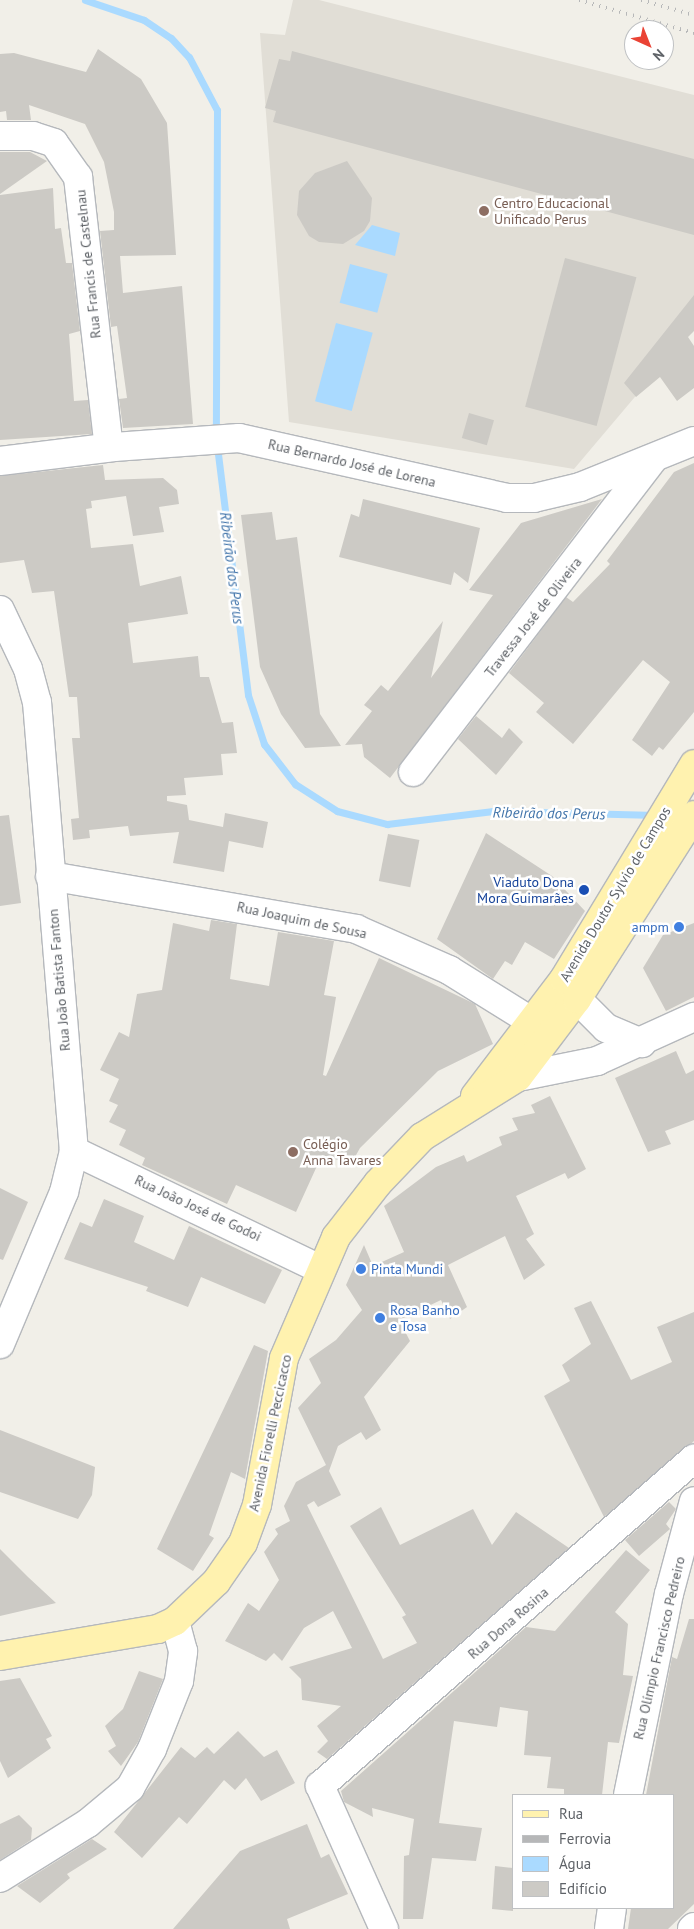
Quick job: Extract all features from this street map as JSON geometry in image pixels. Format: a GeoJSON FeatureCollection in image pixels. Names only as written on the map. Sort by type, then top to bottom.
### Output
{"type":"FeatureCollection","features":[{"type":"Feature","properties":{"kind":"main road","name":"Avenida Doutor Sylvio de Campos"},"geometry":{"type":"LineString","coordinates":[[543,1027],[577,999],[676,845],[694,764]]}},
{"type":"Feature","properties":{"kind":"main road","name":"Avenida Doutor Sylvio de Campos"},"geometry":{"type":"LineString","coordinates":[[543,1027],[648,840],[684,806]]}},
{"type":"Feature","properties":{"kind":"main road","name":"Avenida Fiorelli Peccicacco"},"geometry":{"type":"LineString","coordinates":[[0,1656],[109,1640],[158,1630],[176,1621],[216,1582],[244,1543],[257,1505],[284,1358],[320,1269],[336,1237],[378,1183],[422,1137],[468,1105],[518,1077],[543,1027]]}},
{"type":"Feature","properties":{"kind":"main road","name":"Avenida Fiorelli Peccicacco"},"geometry":{"type":"LineString","coordinates":[[468,1105],[543,1027]]}},
{"type":"Feature","properties":{"kind":"street","name":"Rua Francis de Castelnau"},"geometry":{"type":"LineString","coordinates":[[0,136],[45,138],[67,156],[78,177],[111,447]]}},
{"type":"Feature","properties":{"kind":"street","name":"Rua Bernardo José de Lorena"},"geometry":{"type":"LineString","coordinates":[[0,461],[111,447],[239,438],[507,498],[534,498],[580,487],[652,460],[694,441]]}},
{"type":"Feature","properties":{"kind":"street","name":"Travessa José de Oliveira"},"geometry":{"type":"LineString","coordinates":[[413,772],[652,460]]}},
{"type":"Feature","properties":{"kind":"street","name":"Rua João Batista Fanton"},"geometry":{"type":"LineString","coordinates":[[0,610],[28,668],[37,702],[74,1151],[64,1192],[0,1344]]}},
{"type":"Feature","properties":{"kind":"street","name":"Rua Joaquim de Sousa"},"geometry":{"type":"LineString","coordinates":[[50,876],[356,929],[436,963],[543,1027]]}},
{"type":"Feature","properties":{"kind":"street"},"geometry":{"type":"LineString","coordinates":[[577,999],[606,1028],[642,1043]]}},
{"type":"Feature","properties":{"kind":"street","name":"Avenida Fiorelli Peccicacco"},"geometry":{"type":"LineString","coordinates":[[518,1077],[597,1061],[642,1043],[694,1018]]}},
{"type":"Feature","properties":{"kind":"street","name":"Rua João José de Godoi"},"geometry":{"type":"LineString","coordinates":[[74,1151],[320,1269]]}},
{"type":"Feature","properties":{"kind":"street","name":"Rua Dona Rosina"},"geometry":{"type":"LineString","coordinates":[[384,1929],[320,1786],[694,1459]]}},
{"type":"Feature","properties":{"kind":"street","name":"Rua Olímpio Francisco Pedreiro"},"geometry":{"type":"LineString","coordinates":[[628,1794],[670,1594],[694,1502]]}},
{"type":"Feature","properties":{"kind":"street"},"geometry":{"type":"LineString","coordinates":[[0,1878],[88,1823],[130,1788],[152,1749],[179,1681],[183,1651],[176,1621]]}},
{"type":"Feature","properties":{"kind":"street"},"geometry":{"type":"LineString","coordinates":[[609,1929],[612,1909]]}},
{"type":"Feature","properties":{"kind":"shaded area","name":"Centro Educacional Unificado Perus"},"geometry":{"type":"Polygon","coordinates":[[[293,0],[319,0],[694,95],[694,327],[574,469],[289,422],[260,33],[285,35],[293,0]]]}},
{"type":"Feature","properties":{"kind":"water"},"geometry":{"type":"Polygon","coordinates":[[[372,225],[400,233],[395,256],[355,245],[372,225]]]}},
{"type":"Feature","properties":{"kind":"water"},"geometry":{"type":"Polygon","coordinates":[[[350,264],[388,274],[377,313],[340,303],[350,264]]]}},
{"type":"Feature","properties":{"kind":"water"},"geometry":{"type":"Polygon","coordinates":[[[336,323],[373,333],[352,411],[315,401],[336,323]]]}},
{"type":"Feature","properties":{"kind":"building"},"geometry":{"type":"Polygon","coordinates":[[[98,49],[141,79],[167,123],[176,255],[120,256],[123,293],[182,286],[193,424],[123,428],[119,399],[127,398],[117,326],[111,327],[100,231],[114,230],[114,212],[104,162],[85,124],[29,105],[31,120],[7,120],[6,111],[0,112],[0,54],[14,53],[86,72],[98,49]]]}},
{"type":"Feature","properties":{"kind":"building"},"geometry":{"type":"Polygon","coordinates":[[[292,51],[694,159],[694,235],[273,122],[276,111],[265,108],[279,59],[290,61],[292,51]]]}},
{"type":"Feature","properties":{"kind":"building"},"geometry":{"type":"Polygon","coordinates":[[[0,152],[30,152],[47,161],[0,194],[0,152]]]}},
{"type":"Feature","properties":{"kind":"building"},"geometry":{"type":"Polygon","coordinates":[[[347,161],[372,198],[370,221],[364,231],[343,244],[319,242],[309,236],[297,215],[299,191],[315,173],[347,161]]]}},
{"type":"Feature","properties":{"kind":"building"},"geometry":{"type":"Polygon","coordinates":[[[53,188],[55,229],[61,228],[66,263],[72,263],[80,331],[69,334],[74,401],[88,400],[92,434],[0,440],[0,195],[53,188]]]}},
{"type":"Feature","properties":{"kind":"building"},"geometry":{"type":"Polygon","coordinates":[[[565,258],[636,277],[597,426],[525,407],[565,258]]]}},
{"type":"Feature","properties":{"kind":"building"},"geometry":{"type":"Polygon","coordinates":[[[694,295],[694,331],[688,337],[694,346],[694,388],[677,401],[660,377],[636,397],[624,383],[694,295]]]}},
{"type":"Feature","properties":{"kind":"building"},"geometry":{"type":"Polygon","coordinates":[[[469,413],[494,420],[487,445],[462,438],[469,413]]]}},
{"type":"Feature","properties":{"kind":"building"},"geometry":{"type":"Polygon","coordinates":[[[694,463],[694,712],[663,750],[659,747],[652,756],[632,740],[670,682],[643,660],[573,744],[536,712],[544,703],[509,673],[566,597],[573,602],[610,564],[607,561],[674,472],[694,463]]]}},
{"type":"Feature","properties":{"kind":"building"},"geometry":{"type":"Polygon","coordinates":[[[103,465],[105,480],[163,478],[177,490],[179,504],[159,507],[164,532],[133,536],[126,496],[91,501],[92,508],[86,509],[91,548],[133,544],[140,586],[181,576],[188,614],[128,623],[133,663],[198,656],[200,677],[209,677],[222,723],[233,722],[237,753],[221,754],[223,775],[184,778],[186,795],[167,796],[167,801],[187,805],[189,820],[223,827],[225,813],[268,822],[263,848],[229,841],[224,872],[173,863],[179,832],[130,836],[128,826],[89,830],[90,838],[73,840],[71,819],[79,818],[72,738],[80,738],[77,697],[69,697],[54,591],[32,593],[24,560],[0,563],[0,476],[103,465]]]}},
{"type":"Feature","properties":{"kind":"building"},"geometry":{"type":"Polygon","coordinates":[[[363,499],[480,528],[468,583],[454,572],[451,585],[339,557],[351,514],[359,517],[363,499]]]}},
{"type":"Feature","properties":{"kind":"building"},"geometry":{"type":"Polygon","coordinates":[[[602,499],[390,778],[364,757],[362,744],[345,745],[372,711],[364,705],[381,685],[388,691],[443,621],[431,678],[493,595],[469,590],[521,523],[602,499]]]}},
{"type":"Feature","properties":{"kind":"building"},"geometry":{"type":"Polygon","coordinates":[[[272,512],[276,540],[297,537],[320,714],[341,746],[305,748],[281,714],[260,667],[241,515],[272,512]]]}},
{"type":"Feature","properties":{"kind":"building"},"geometry":{"type":"Polygon","coordinates":[[[476,716],[502,738],[509,728],[523,742],[496,775],[458,739],[476,716]]]}},
{"type":"Feature","properties":{"kind":"building"},"geometry":{"type":"Polygon","coordinates":[[[9,815],[21,903],[0,906],[0,816],[9,815]]]}},
{"type":"Feature","properties":{"kind":"building"},"geometry":{"type":"Polygon","coordinates":[[[486,833],[552,876],[585,911],[554,959],[525,942],[512,965],[505,961],[493,979],[437,939],[486,833]]]}},
{"type":"Feature","properties":{"kind":"building"},"geometry":{"type":"Polygon","coordinates":[[[388,834],[419,840],[410,887],[379,881],[388,834]]]}},
{"type":"Feature","properties":{"kind":"building"},"geometry":{"type":"Polygon","coordinates":[[[211,920],[237,924],[230,979],[269,986],[278,932],[334,941],[324,995],[336,997],[323,1075],[326,1076],[379,958],[475,1004],[493,1044],[438,1071],[360,1148],[351,1164],[322,1155],[296,1212],[236,1185],[227,1204],[142,1165],[145,1158],[119,1145],[126,1130],[109,1122],[118,1105],[109,1101],[119,1079],[100,1070],[119,1032],[129,1037],[137,994],[162,990],[173,923],[209,931],[211,920]]]}},
{"type":"Feature","properties":{"kind":"building"},"geometry":{"type":"Polygon","coordinates":[[[694,923],[694,997],[666,1011],[643,968],[663,935],[694,923]]]}},
{"type":"Feature","properties":{"kind":"building"},"geometry":{"type":"Polygon","coordinates":[[[676,1051],[686,1074],[694,1070],[694,1120],[665,1131],[671,1144],[648,1152],[615,1078],[676,1051]]]}},
{"type":"Feature","properties":{"kind":"building"},"geometry":{"type":"Polygon","coordinates":[[[550,1096],[586,1169],[568,1179],[565,1173],[516,1196],[534,1234],[526,1239],[545,1265],[524,1280],[505,1236],[448,1265],[467,1307],[450,1319],[441,1300],[399,1320],[410,1341],[364,1397],[381,1430],[366,1440],[361,1432],[338,1446],[329,1471],[341,1495],[318,1507],[314,1501],[307,1505],[383,1659],[417,1643],[402,1617],[406,1615],[350,1526],[381,1507],[400,1545],[473,1509],[492,1545],[516,1512],[569,1548],[327,1759],[317,1752],[328,1741],[317,1726],[341,1706],[302,1700],[301,1679],[289,1667],[352,1648],[333,1611],[304,1628],[282,1661],[274,1653],[266,1661],[225,1641],[248,1603],[259,1611],[279,1580],[264,1552],[278,1534],[275,1529],[290,1521],[284,1506],[296,1482],[326,1465],[298,1408],[321,1383],[309,1359],[336,1340],[362,1310],[346,1285],[364,1245],[373,1266],[404,1252],[384,1206],[436,1167],[464,1155],[467,1162],[502,1145],[499,1137],[518,1130],[512,1118],[535,1113],[531,1105],[550,1096]]]}},
{"type":"Feature","properties":{"kind":"building"},"geometry":{"type":"Polygon","coordinates":[[[0,1188],[28,1202],[3,1260],[0,1259],[0,1188]]]}},
{"type":"Feature","properties":{"kind":"building"},"geometry":{"type":"Polygon","coordinates":[[[104,1199],[144,1216],[134,1242],[174,1260],[189,1226],[282,1270],[265,1304],[201,1277],[188,1307],[146,1291],[148,1287],[64,1259],[80,1222],[92,1227],[104,1199]]]}},
{"type":"Feature","properties":{"kind":"building"},"geometry":{"type":"Polygon","coordinates":[[[591,1301],[631,1380],[672,1362],[657,1327],[694,1312],[694,1441],[604,1517],[544,1396],[570,1381],[562,1365],[591,1344],[574,1308],[591,1301]]]}},
{"type":"Feature","properties":{"kind":"building"},"geometry":{"type":"Polygon","coordinates":[[[254,1345],[268,1351],[245,1479],[231,1472],[209,1535],[214,1538],[193,1571],[157,1549],[254,1345]]]}},
{"type":"Feature","properties":{"kind":"building"},"geometry":{"type":"Polygon","coordinates":[[[0,1430],[95,1467],[92,1495],[78,1519],[0,1492],[0,1430]]]}},
{"type":"Feature","properties":{"kind":"building"},"geometry":{"type":"Polygon","coordinates":[[[669,1502],[676,1509],[666,1524],[670,1529],[639,1556],[625,1540],[669,1502]]]}},
{"type":"Feature","properties":{"kind":"building"},"geometry":{"type":"Polygon","coordinates":[[[0,1549],[28,1577],[56,1603],[0,1616],[0,1549]]]}},
{"type":"Feature","properties":{"kind":"building"},"geometry":{"type":"Polygon","coordinates":[[[626,1550],[650,1570],[615,1612],[628,1624],[623,1675],[633,1676],[619,1743],[608,1742],[602,1794],[564,1794],[564,1789],[547,1788],[551,1757],[524,1755],[528,1711],[500,1707],[497,1727],[454,1721],[439,1823],[482,1828],[476,1861],[432,1858],[423,1919],[403,1919],[404,1856],[409,1855],[414,1819],[372,1808],[373,1817],[344,1802],[341,1791],[526,1627],[555,1631],[626,1550]]]}},
{"type":"Feature","properties":{"kind":"building"},"geometry":{"type":"Polygon","coordinates":[[[689,1619],[694,1619],[694,1904],[668,1929],[628,1929],[631,1909],[674,1909],[674,1794],[646,1794],[672,1657],[677,1659],[689,1619]]]}},
{"type":"Feature","properties":{"kind":"building"},"geometry":{"type":"Polygon","coordinates":[[[139,1671],[163,1679],[138,1742],[121,1766],[108,1751],[116,1746],[105,1726],[123,1709],[139,1671]]]}},
{"type":"Feature","properties":{"kind":"building"},"geometry":{"type":"Polygon","coordinates":[[[20,1678],[52,1736],[46,1739],[51,1748],[8,1778],[0,1761],[0,1681],[20,1678]]]}},
{"type":"Feature","properties":{"kind":"building"},"geometry":{"type":"Polygon","coordinates":[[[238,1731],[264,1757],[277,1750],[295,1783],[261,1801],[246,1778],[235,1790],[224,1780],[187,1824],[179,1817],[142,1858],[114,1832],[181,1747],[195,1758],[207,1747],[214,1754],[238,1731]]]}},
{"type":"Feature","properties":{"kind":"building"},"geometry":{"type":"Polygon","coordinates":[[[19,1815],[32,1828],[31,1840],[0,1860],[0,1824],[19,1815]]]}},
{"type":"Feature","properties":{"kind":"building"},"geometry":{"type":"Polygon","coordinates":[[[307,1824],[321,1858],[329,1854],[348,1894],[287,1919],[290,1929],[173,1929],[240,1851],[307,1824]]]}},
{"type":"Feature","properties":{"kind":"building"},"geometry":{"type":"Polygon","coordinates":[[[92,1839],[107,1849],[67,1874],[70,1878],[40,1903],[17,1886],[92,1839]]]}},
{"type":"Feature","properties":{"kind":"building"},"geometry":{"type":"Polygon","coordinates":[[[495,1866],[512,1868],[513,1911],[492,1909],[495,1866]]]}},
{"type":"Feature","properties":{"kind":"waterway","name":"Ribeirão dos Perus"},"geometry":{"type":"LineString","coordinates":[[85,0],[144,20],[171,38],[189,57],[217,110],[216,435]]}},
{"type":"Feature","properties":{"kind":"waterway","name":"Ribeirão dos Perus"},"geometry":{"type":"LineString","coordinates":[[217,446],[248,695],[264,744],[295,784],[337,811],[387,824],[493,811],[657,815]]}},
{"type":"Feature","properties":{"kind":"railway"},"geometry":{"type":"LineString","coordinates":[[579,0],[694,33]]}},
{"type":"Feature","properties":{"kind":"railway"},"geometry":{"type":"LineString","coordinates":[[641,0],[694,15]]}},
{"type":"Feature","properties":{"kind":"place","name":"Centro Educacional Unificado Perus"},"geometry":{"type":"Point","coordinates":[484,211]}},
{"type":"Feature","properties":{"kind":"place","name":"Viaduto Dona Mora Guimarães"},"geometry":{"type":"Point","coordinates":[584,890]}},
{"type":"Feature","properties":{"kind":"place","name":"ampm"},"geometry":{"type":"Point","coordinates":[679,927]}},
{"type":"Feature","properties":{"kind":"place","name":"Colégio Anna Tavares"},"geometry":{"type":"Point","coordinates":[293,1152]}},
{"type":"Feature","properties":{"kind":"place","name":"Pinta Mundi"},"geometry":{"type":"Point","coordinates":[361,1269]}},
{"type":"Feature","properties":{"kind":"place","name":"Rosa Banho e Tosa"},"geometry":{"type":"Point","coordinates":[380,1318]}}]}
